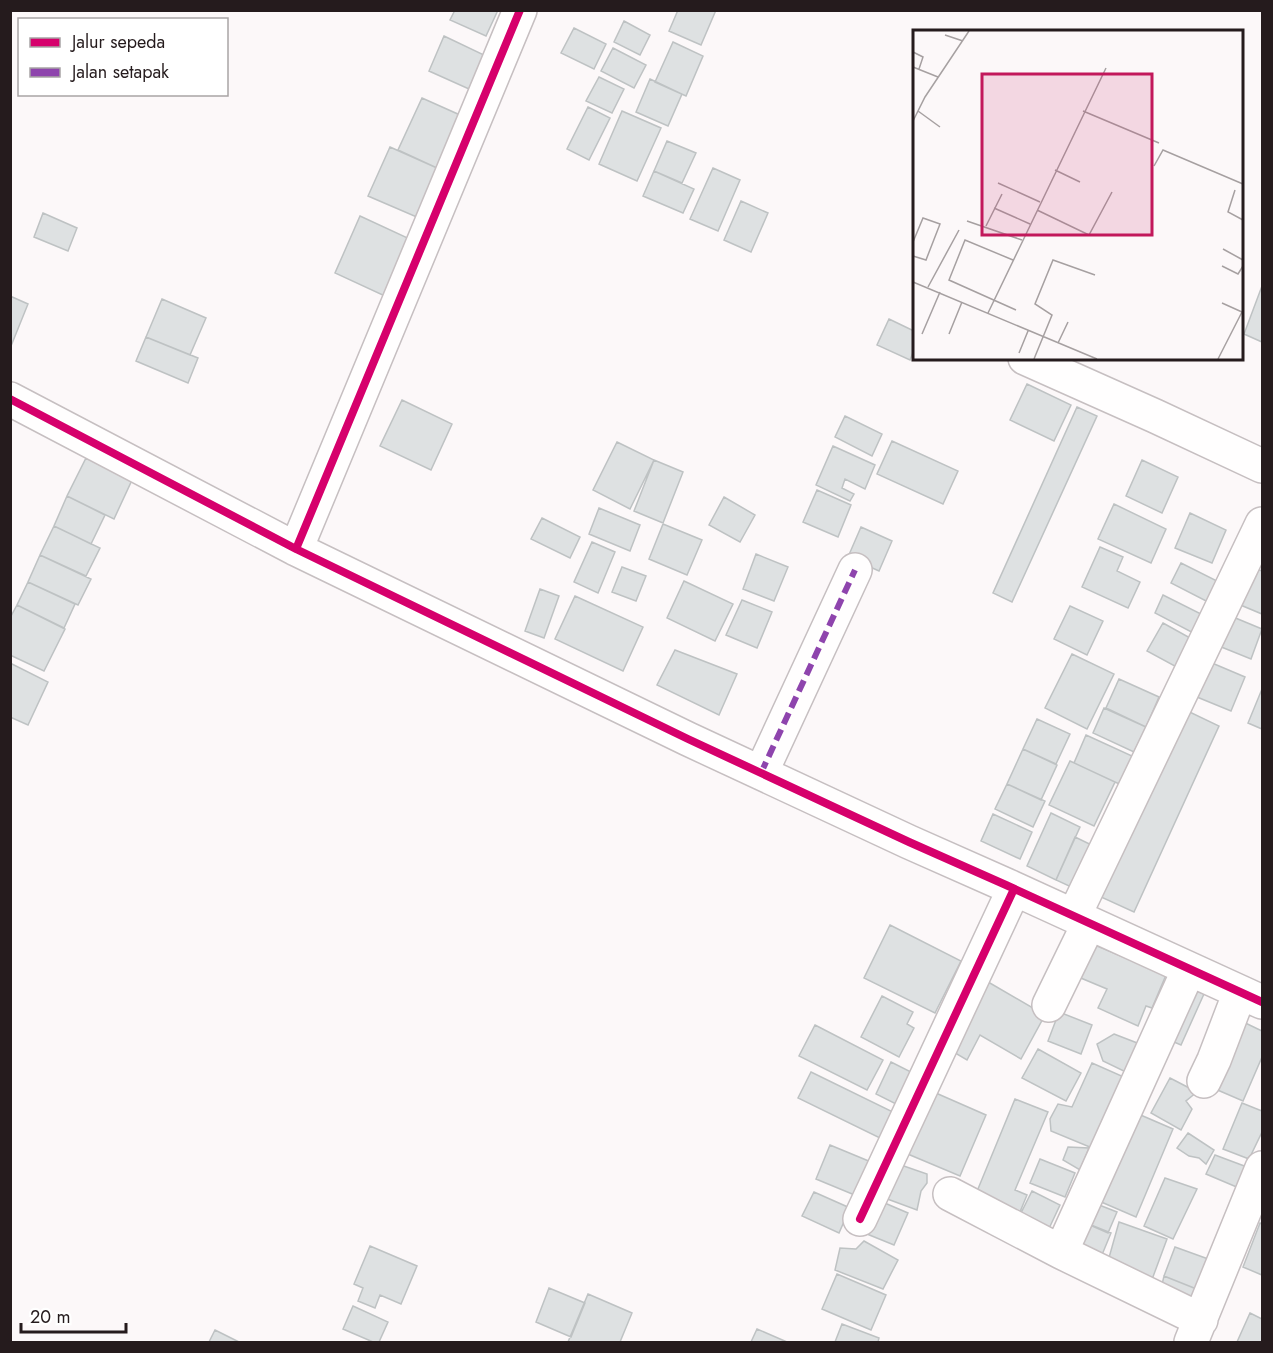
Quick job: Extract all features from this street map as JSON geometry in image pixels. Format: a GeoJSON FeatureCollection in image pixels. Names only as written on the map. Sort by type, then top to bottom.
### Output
{"type":"FeatureCollection","features":[{"type":"Feature","properties":{"kind":"street"},"geometry":{"type":"LineString","coordinates":[[296,549],[520,10]]}},
{"type":"Feature","properties":{"kind":"street"},"geometry":{"type":"LineString","coordinates":[[1029,360],[1263,466]]}},
{"type":"Feature","properties":{"kind":"street"},"geometry":{"type":"LineString","coordinates":[[10,399],[296,549],[677,734],[1251,997],[1204,1081]]}},
{"type":"Feature","properties":{"kind":"street"},"geometry":{"type":"LineString","coordinates":[[1049,1005],[1081,920],[1263,524]]}},
{"type":"Feature","properties":{"kind":"street"},"geometry":{"type":"LineString","coordinates":[[761,773],[855,570]]}},
{"type":"Feature","properties":{"kind":"street"},"geometry":{"type":"LineString","coordinates":[[860,1219],[1014,889]]}},
{"type":"Feature","properties":{"kind":"street"},"geometry":{"type":"LineString","coordinates":[[1061,1252],[1189,969]]}},
{"type":"Feature","properties":{"kind":"street"},"geometry":{"type":"LineString","coordinates":[[950,1194],[1061,1252],[1196,1331],[1263,1168]]}},
{"type":"Feature","properties":{"kind":"building"},"geometry":{"type":"Polygon","coordinates":[[[455,10],[498,10],[486,36],[450,20],[455,10]]]}},
{"type":"Feature","properties":{"kind":"building"},"geometry":{"type":"Polygon","coordinates":[[[678,10],[716,10],[701,45],[669,31],[678,10]]]}},
{"type":"Feature","properties":{"kind":"building"},"geometry":{"type":"Polygon","coordinates":[[[624,21],[650,35],[640,55],[614,42],[624,21]]]}},
{"type":"Feature","properties":{"kind":"building"},"geometry":{"type":"Polygon","coordinates":[[[574,28],[606,44],[594,69],[561,53],[574,28]]]}},
{"type":"Feature","properties":{"kind":"building"},"geometry":{"type":"Polygon","coordinates":[[[444,36],[484,55],[469,89],[429,71],[444,36]]]}},
{"type":"Feature","properties":{"kind":"building"},"geometry":{"type":"Polygon","coordinates":[[[673,42],[703,56],[686,96],[655,82],[673,42]]]}},
{"type":"Feature","properties":{"kind":"building"},"geometry":{"type":"Polygon","coordinates":[[[613,48],[646,65],[634,88],[601,71],[613,48]]]}},
{"type":"Feature","properties":{"kind":"building"},"geometry":{"type":"Polygon","coordinates":[[[599,77],[624,89],[612,113],[586,101],[599,77]]]}},
{"type":"Feature","properties":{"kind":"building"},"geometry":{"type":"Polygon","coordinates":[[[650,79],[682,94],[668,126],[636,112],[650,79]]]}},
{"type":"Feature","properties":{"kind":"building"},"geometry":{"type":"Polygon","coordinates":[[[422,98],[460,115],[437,168],[398,150],[422,98]]]}},
{"type":"Feature","properties":{"kind":"building"},"geometry":{"type":"Polygon","coordinates":[[[588,107],[610,118],[589,160],[567,149],[588,107]]]}},
{"type":"Feature","properties":{"kind":"building"},"geometry":{"type":"Polygon","coordinates":[[[622,111],[661,128],[637,181],[599,164],[622,111]]]}},
{"type":"Feature","properties":{"kind":"building"},"geometry":{"type":"Polygon","coordinates":[[[667,141],[696,153],[682,183],[654,171],[667,141]]]}},
{"type":"Feature","properties":{"kind":"building"},"geometry":{"type":"Polygon","coordinates":[[[390,147],[437,168],[419,218],[368,196],[390,147]]]}},
{"type":"Feature","properties":{"kind":"building"},"geometry":{"type":"Polygon","coordinates":[[[713,168],[740,180],[718,231],[690,219],[713,168]]]}},
{"type":"Feature","properties":{"kind":"building"},"geometry":{"type":"Polygon","coordinates":[[[654,171],[694,189],[683,213],[643,196],[654,171]]]}},
{"type":"Feature","properties":{"kind":"building"},"geometry":{"type":"Polygon","coordinates":[[[741,201],[768,213],[751,252],[724,240],[741,201]]]}},
{"type":"Feature","properties":{"kind":"building"},"geometry":{"type":"Polygon","coordinates":[[[43,213],[77,228],[68,251],[34,237],[43,213]]]}},
{"type":"Feature","properties":{"kind":"building"},"geometry":{"type":"Polygon","coordinates":[[[360,216],[412,240],[387,297],[335,273],[360,216]]]}},
{"type":"Feature","properties":{"kind":"building"},"geometry":{"type":"Polygon","coordinates":[[[1262,286],[1262,342],[1244,334],[1262,286]]]}},
{"type":"Feature","properties":{"kind":"building"},"geometry":{"type":"Polygon","coordinates":[[[10,296],[28,304],[11,346],[10,346],[10,296]]]}},
{"type":"Feature","properties":{"kind":"building"},"geometry":{"type":"Polygon","coordinates":[[[162,299],[206,318],[190,355],[146,337],[162,299]]]}},
{"type":"Feature","properties":{"kind":"building"},"geometry":{"type":"Polygon","coordinates":[[[889,319],[913,331],[913,352],[910,360],[877,345],[889,319]]]}},
{"type":"Feature","properties":{"kind":"building"},"geometry":{"type":"Polygon","coordinates":[[[146,337],[198,358],[188,383],[136,361],[146,337]]]}},
{"type":"Feature","properties":{"kind":"building"},"geometry":{"type":"Polygon","coordinates":[[[1027,384],[1071,405],[1054,441],[1010,420],[1027,384]]]}},
{"type":"Feature","properties":{"kind":"building"},"geometry":{"type":"Polygon","coordinates":[[[402,400],[452,424],[431,470],[380,446],[402,400]]]}},
{"type":"Feature","properties":{"kind":"building"},"geometry":{"type":"Polygon","coordinates":[[[1077,407],[1097,416],[1012,602],[993,593],[1077,407]]]}},
{"type":"Feature","properties":{"kind":"building"},"geometry":{"type":"Polygon","coordinates":[[[845,416],[882,434],[872,456],[835,437],[845,416]]]}},
{"type":"Feature","properties":{"kind":"building"},"geometry":{"type":"Polygon","coordinates":[[[892,441],[958,471],[943,504],[877,474],[892,441]]]}},
{"type":"Feature","properties":{"kind":"building"},"geometry":{"type":"Polygon","coordinates":[[[617,442],[654,460],[630,509],[593,490],[617,442]]]}},
{"type":"Feature","properties":{"kind":"building"},"geometry":{"type":"Polygon","coordinates":[[[833,446],[875,465],[865,489],[845,479],[842,488],[854,494],[850,501],[816,485],[833,446]]]}},
{"type":"Feature","properties":{"kind":"building"},"geometry":{"type":"Polygon","coordinates":[[[86,458],[132,480],[114,519],[67,496],[86,458]]]}},
{"type":"Feature","properties":{"kind":"building"},"geometry":{"type":"Polygon","coordinates":[[[654,460],[683,472],[663,523],[634,511],[654,460]]]}},
{"type":"Feature","properties":{"kind":"building"},"geometry":{"type":"Polygon","coordinates":[[[1142,460],[1178,477],[1162,513],[1126,496],[1142,460]]]}},
{"type":"Feature","properties":{"kind":"building"},"geometry":{"type":"Polygon","coordinates":[[[817,490],[851,505],[838,537],[803,522],[817,490]]]}},
{"type":"Feature","properties":{"kind":"building"},"geometry":{"type":"Polygon","coordinates":[[[67,496],[105,515],[91,544],[54,526],[67,496]]]}},
{"type":"Feature","properties":{"kind":"building"},"geometry":{"type":"Polygon","coordinates":[[[724,497],[755,515],[740,542],[709,525],[724,497]]]}},
{"type":"Feature","properties":{"kind":"building"},"geometry":{"type":"Polygon","coordinates":[[[1114,504],[1166,529],[1151,563],[1098,539],[1114,504]]]}},
{"type":"Feature","properties":{"kind":"building"},"geometry":{"type":"Polygon","coordinates":[[[599,508],[640,525],[630,551],[589,534],[599,508]]]}},
{"type":"Feature","properties":{"kind":"building"},"geometry":{"type":"Polygon","coordinates":[[[1190,513],[1226,530],[1212,563],[1175,548],[1190,513]]]}},
{"type":"Feature","properties":{"kind":"building"},"geometry":{"type":"Polygon","coordinates":[[[542,518],[580,537],[570,558],[531,539],[542,518]]]}},
{"type":"Feature","properties":{"kind":"building"},"geometry":{"type":"Polygon","coordinates":[[[663,524],[702,540],[687,575],[649,559],[663,524]]]}},
{"type":"Feature","properties":{"kind":"building"},"geometry":{"type":"Polygon","coordinates":[[[54,526],[100,548],[86,576],[40,555],[54,526]]]}},
{"type":"Feature","properties":{"kind":"building"},"geometry":{"type":"Polygon","coordinates":[[[861,527],[892,541],[879,571],[848,557],[861,527]]]}},
{"type":"Feature","properties":{"kind":"building"},"geometry":{"type":"Polygon","coordinates":[[[592,542],[615,552],[598,593],[574,582],[592,542]]]}},
{"type":"Feature","properties":{"kind":"building"},"geometry":{"type":"Polygon","coordinates":[[[1100,547],[1123,557],[1117,571],[1140,582],[1128,608],[1082,587],[1100,547]]]}},
{"type":"Feature","properties":{"kind":"building"},"geometry":{"type":"Polygon","coordinates":[[[756,554],[788,567],[774,601],[743,589],[756,554]]]}},
{"type":"Feature","properties":{"kind":"building"},"geometry":{"type":"Polygon","coordinates":[[[40,555],[91,579],[78,605],[28,582],[40,555]]]}},
{"type":"Feature","properties":{"kind":"building"},"geometry":{"type":"Polygon","coordinates":[[[1235,560],[1262,571],[1262,614],[1219,596],[1235,560]]]}},
{"type":"Feature","properties":{"kind":"building"},"geometry":{"type":"Polygon","coordinates":[[[1181,563],[1221,583],[1210,603],[1171,583],[1181,563]]]}},
{"type":"Feature","properties":{"kind":"building"},"geometry":{"type":"Polygon","coordinates":[[[622,567],[646,576],[636,601],[612,592],[622,567]]]}},
{"type":"Feature","properties":{"kind":"building"},"geometry":{"type":"Polygon","coordinates":[[[684,581],[733,604],[715,641],[667,618],[684,581]]]}},
{"type":"Feature","properties":{"kind":"building"},"geometry":{"type":"Polygon","coordinates":[[[28,582],[75,604],[64,628],[17,605],[28,582]]]}},
{"type":"Feature","properties":{"kind":"building"},"geometry":{"type":"Polygon","coordinates":[[[540,589],[559,596],[544,638],[525,631],[540,589]]]}},
{"type":"Feature","properties":{"kind":"building"},"geometry":{"type":"Polygon","coordinates":[[[1163,595],[1211,619],[1201,637],[1155,613],[1163,595]]]}},
{"type":"Feature","properties":{"kind":"building"},"geometry":{"type":"Polygon","coordinates":[[[575,596],[643,627],[623,671],[555,639],[575,596]]]}},
{"type":"Feature","properties":{"kind":"building"},"geometry":{"type":"Polygon","coordinates":[[[742,600],[772,612],[757,648],[726,635],[742,600]]]}},
{"type":"Feature","properties":{"kind":"building"},"geometry":{"type":"Polygon","coordinates":[[[17,605],[65,629],[44,671],[10,655],[10,618],[17,605]]]}},
{"type":"Feature","properties":{"kind":"building"},"geometry":{"type":"Polygon","coordinates":[[[1070,606],[1103,621],[1087,655],[1054,639],[1070,606]]]}},
{"type":"Feature","properties":{"kind":"building"},"geometry":{"type":"Polygon","coordinates":[[[1221,612],[1262,629],[1251,659],[1209,642],[1221,612]]]}},
{"type":"Feature","properties":{"kind":"building"},"geometry":{"type":"Polygon","coordinates":[[[1163,623],[1210,649],[1195,677],[1147,651],[1163,623]]]}},
{"type":"Feature","properties":{"kind":"building"},"geometry":{"type":"Polygon","coordinates":[[[675,650],[737,674],[719,715],[657,685],[675,650]]]}},
{"type":"Feature","properties":{"kind":"building"},"geometry":{"type":"Polygon","coordinates":[[[1072,654],[1114,674],[1087,729],[1045,708],[1072,654]]]}},
{"type":"Feature","properties":{"kind":"building"},"geometry":{"type":"Polygon","coordinates":[[[10,663],[48,682],[28,725],[10,717],[10,663]]]}},
{"type":"Feature","properties":{"kind":"building"},"geometry":{"type":"Polygon","coordinates":[[[1212,663],[1245,677],[1231,711],[1197,697],[1212,663]]]}},
{"type":"Feature","properties":{"kind":"building"},"geometry":{"type":"Polygon","coordinates":[[[1119,679],[1159,697],[1146,727],[1106,708],[1119,679]]]}},
{"type":"Feature","properties":{"kind":"building"},"geometry":{"type":"Polygon","coordinates":[[[1262,689],[1262,729],[1248,723],[1262,689]]]}},
{"type":"Feature","properties":{"kind":"building"},"geometry":{"type":"Polygon","coordinates":[[[1175,705],[1219,726],[1134,912],[1090,892],[1175,705]]]}},
{"type":"Feature","properties":{"kind":"building"},"geometry":{"type":"Polygon","coordinates":[[[1104,708],[1146,727],[1134,752],[1093,733],[1104,708]]]}},
{"type":"Feature","properties":{"kind":"building"},"geometry":{"type":"Polygon","coordinates":[[[1037,719],[1070,734],[1056,764],[1023,749],[1037,719]]]}},
{"type":"Feature","properties":{"kind":"building"},"geometry":{"type":"Polygon","coordinates":[[[1086,735],[1143,761],[1130,789],[1074,763],[1086,735]]]}},
{"type":"Feature","properties":{"kind":"building"},"geometry":{"type":"Polygon","coordinates":[[[1023,749],[1057,765],[1041,800],[1007,784],[1023,749]]]}},
{"type":"Feature","properties":{"kind":"building"},"geometry":{"type":"Polygon","coordinates":[[[1070,761],[1115,782],[1094,826],[1049,805],[1070,761]]]}},
{"type":"Feature","properties":{"kind":"building"},"geometry":{"type":"Polygon","coordinates":[[[1007,784],[1045,801],[1033,827],[995,809],[1007,784]]]}},
{"type":"Feature","properties":{"kind":"building"},"geometry":{"type":"Polygon","coordinates":[[[1051,813],[1080,827],[1056,880],[1027,866],[1051,813]]]}},
{"type":"Feature","properties":{"kind":"building"},"geometry":{"type":"Polygon","coordinates":[[[993,814],[1032,832],[1020,859],[981,841],[993,814]]]}},
{"type":"Feature","properties":{"kind":"building"},"geometry":{"type":"Polygon","coordinates":[[[1075,837],[1100,849],[1080,891],[1056,880],[1075,837]]]}},
{"type":"Feature","properties":{"kind":"building"},"geometry":{"type":"Polygon","coordinates":[[[890,925],[961,961],[935,1013],[864,978],[890,925]]]}},
{"type":"Feature","properties":{"kind":"building"},"geometry":{"type":"Polygon","coordinates":[[[1090,943],[1166,975],[1152,1008],[1146,1006],[1138,1026],[1098,1008],[1107,989],[1076,976],[1090,943]]]}},
{"type":"Feature","properties":{"kind":"building"},"geometry":{"type":"Polygon","coordinates":[[[983,979],[1045,1015],[1021,1059],[980,1035],[967,1060],[945,1047],[983,979]]]}},
{"type":"Feature","properties":{"kind":"building"},"geometry":{"type":"Polygon","coordinates":[[[1182,985],[1204,994],[1181,1045],[1160,1036],[1182,985]]]}},
{"type":"Feature","properties":{"kind":"building"},"geometry":{"type":"Polygon","coordinates":[[[882,996],[913,1012],[907,1024],[914,1028],[899,1057],[861,1037],[882,996]]]}},
{"type":"Feature","properties":{"kind":"building"},"geometry":{"type":"Polygon","coordinates":[[[1059,1012],[1092,1025],[1081,1054],[1048,1041],[1059,1012]]]}},
{"type":"Feature","properties":{"kind":"building"},"geometry":{"type":"Polygon","coordinates":[[[1235,1018],[1262,1031],[1262,1057],[1243,1101],[1206,1085],[1235,1018]]]}},
{"type":"Feature","properties":{"kind":"building"},"geometry":{"type":"Polygon","coordinates":[[[815,1025],[883,1060],[867,1090],[799,1056],[815,1025]]]}},
{"type":"Feature","properties":{"kind":"building"},"geometry":{"type":"Polygon","coordinates":[[[1114,1034],[1145,1046],[1132,1075],[1103,1061],[1097,1044],[1114,1034]]]}},
{"type":"Feature","properties":{"kind":"building"},"geometry":{"type":"Polygon","coordinates":[[[1038,1049],[1081,1073],[1066,1101],[1022,1078],[1038,1049]]]}},
{"type":"Feature","properties":{"kind":"building"},"geometry":{"type":"Polygon","coordinates":[[[891,1062],[913,1073],[898,1105],[876,1094],[891,1062]]]}},
{"type":"Feature","properties":{"kind":"building"},"geometry":{"type":"Polygon","coordinates":[[[1092,1063],[1133,1081],[1097,1150],[1051,1131],[1050,1119],[1058,1104],[1072,1107],[1092,1063]]]}},
{"type":"Feature","properties":{"kind":"building"},"geometry":{"type":"Polygon","coordinates":[[[811,1072],[895,1113],[882,1139],[798,1098],[811,1072]]]}},
{"type":"Feature","properties":{"kind":"building"},"geometry":{"type":"Polygon","coordinates":[[[1170,1078],[1197,1092],[1186,1101],[1192,1109],[1181,1130],[1151,1113],[1170,1078]]]}},
{"type":"Feature","properties":{"kind":"building"},"geometry":{"type":"Polygon","coordinates":[[[929,1090],[986,1115],[960,1176],[903,1152],[929,1090]]]}},
{"type":"Feature","properties":{"kind":"building"},"geometry":{"type":"Polygon","coordinates":[[[1015,1099],[1048,1112],[1015,1190],[1027,1195],[1017,1219],[973,1201],[1015,1099]]]}},
{"type":"Feature","properties":{"kind":"building"},"geometry":{"type":"Polygon","coordinates":[[[1242,1103],[1262,1111],[1262,1132],[1249,1159],[1223,1149],[1242,1103]]]}},
{"type":"Feature","properties":{"kind":"building"},"geometry":{"type":"Polygon","coordinates":[[[1129,1110],[1173,1129],[1136,1217],[1092,1198],[1129,1110]]]}},
{"type":"Feature","properties":{"kind":"building"},"geometry":{"type":"Polygon","coordinates":[[[1188,1133],[1214,1150],[1206,1164],[1199,1158],[1189,1156],[1177,1148],[1188,1133]]]}},
{"type":"Feature","properties":{"kind":"building"},"geometry":{"type":"Polygon","coordinates":[[[830,1145],[871,1162],[857,1196],[816,1179],[830,1145]]]}},
{"type":"Feature","properties":{"kind":"building"},"geometry":{"type":"Polygon","coordinates":[[[1068,1147],[1089,1148],[1080,1170],[1063,1160],[1068,1147]]]}},
{"type":"Feature","properties":{"kind":"building"},"geometry":{"type":"Polygon","coordinates":[[[1215,1155],[1255,1170],[1246,1191],[1206,1174],[1215,1155]]]}},
{"type":"Feature","properties":{"kind":"building"},"geometry":{"type":"Polygon","coordinates":[[[1040,1159],[1075,1173],[1065,1197],[1030,1183],[1040,1159]]]}},
{"type":"Feature","properties":{"kind":"building"},"geometry":{"type":"Polygon","coordinates":[[[898,1164],[927,1174],[927,1183],[921,1191],[917,1210],[882,1197],[898,1164]]]}},
{"type":"Feature","properties":{"kind":"building"},"geometry":{"type":"Polygon","coordinates":[[[1165,1178],[1197,1189],[1173,1239],[1144,1226],[1165,1178]]]}},
{"type":"Feature","properties":{"kind":"building"},"geometry":{"type":"Polygon","coordinates":[[[1032,1191],[1060,1205],[1045,1237],[1016,1223],[1032,1191]]]}},
{"type":"Feature","properties":{"kind":"building"},"geometry":{"type":"Polygon","coordinates":[[[814,1192],[850,1208],[839,1233],[802,1216],[814,1192]]]}},
{"type":"Feature","properties":{"kind":"building"},"geometry":{"type":"Polygon","coordinates":[[[880,1201],[908,1213],[894,1245],[867,1234],[880,1201]]]}},
{"type":"Feature","properties":{"kind":"building"},"geometry":{"type":"Polygon","coordinates":[[[1089,1201],[1117,1212],[1108,1233],[1081,1221],[1089,1201]]]}},
{"type":"Feature","properties":{"kind":"building"},"geometry":{"type":"Polygon","coordinates":[[[1081,1221],[1111,1233],[1099,1262],[1069,1249],[1081,1221]]]}},
{"type":"Feature","properties":{"kind":"building"},"geometry":{"type":"Polygon","coordinates":[[[1119,1222],[1167,1239],[1147,1293],[1105,1272],[1119,1222]]]}},
{"type":"Feature","properties":{"kind":"building"},"geometry":{"type":"Polygon","coordinates":[[[1260,1223],[1262,1224],[1262,1275],[1243,1267],[1260,1223]]]}},
{"type":"Feature","properties":{"kind":"building"},"geometry":{"type":"Polygon","coordinates":[[[864,1241],[898,1260],[883,1289],[835,1270],[840,1248],[856,1249],[864,1241]]]}},
{"type":"Feature","properties":{"kind":"building"},"geometry":{"type":"Polygon","coordinates":[[[370,1246],[417,1266],[401,1304],[380,1295],[375,1308],[358,1301],[363,1288],[354,1284],[370,1246]]]}},
{"type":"Feature","properties":{"kind":"building"},"geometry":{"type":"Polygon","coordinates":[[[1175,1247],[1211,1260],[1199,1290],[1164,1276],[1175,1247]]]}},
{"type":"Feature","properties":{"kind":"building"},"geometry":{"type":"Polygon","coordinates":[[[837,1274],[886,1295],[871,1330],[822,1309],[837,1274]]]}},
{"type":"Feature","properties":{"kind":"building"},"geometry":{"type":"Polygon","coordinates":[[[1164,1276],[1199,1290],[1190,1314],[1159,1297],[1164,1276]]]}},
{"type":"Feature","properties":{"kind":"building"},"geometry":{"type":"Polygon","coordinates":[[[549,1288],[585,1303],[571,1337],[536,1322],[549,1288]]]}},
{"type":"Feature","properties":{"kind":"building"},"geometry":{"type":"Polygon","coordinates":[[[588,1294],[632,1313],[620,1342],[568,1342],[588,1294]]]}},
{"type":"Feature","properties":{"kind":"building"},"geometry":{"type":"Polygon","coordinates":[[[353,1306],[388,1322],[379,1342],[373,1342],[343,1329],[353,1306]]]}},
{"type":"Feature","properties":{"kind":"building"},"geometry":{"type":"Polygon","coordinates":[[[1250,1313],[1262,1319],[1262,1342],[1237,1342],[1250,1313]]]}},
{"type":"Feature","properties":{"kind":"building"},"geometry":{"type":"Polygon","coordinates":[[[842,1324],[879,1338],[878,1342],[835,1342],[842,1324]]]}},
{"type":"Feature","properties":{"kind":"building"},"geometry":{"type":"Polygon","coordinates":[[[757,1329],[787,1342],[751,1342],[757,1329]]]}},
{"type":"Feature","properties":{"kind":"building"},"geometry":{"type":"Polygon","coordinates":[[[215,1330],[239,1342],[209,1342],[215,1330]]]}},
{"type":"Feature","properties":{"kind":"marked path"},"geometry":{"type":"LineString","coordinates":[[761,773],[855,570]]}},
{"type":"Feature","properties":{"kind":"cycle path"},"geometry":{"type":"LineString","coordinates":[[296,549],[520,10]]}},
{"type":"Feature","properties":{"kind":"cycle path"},"geometry":{"type":"LineString","coordinates":[[10,399],[296,549],[688,739],[1262,1002]]}},
{"type":"Feature","properties":{"kind":"cycle path"},"geometry":{"type":"LineString","coordinates":[[860,1219],[1014,889]]}}]}
